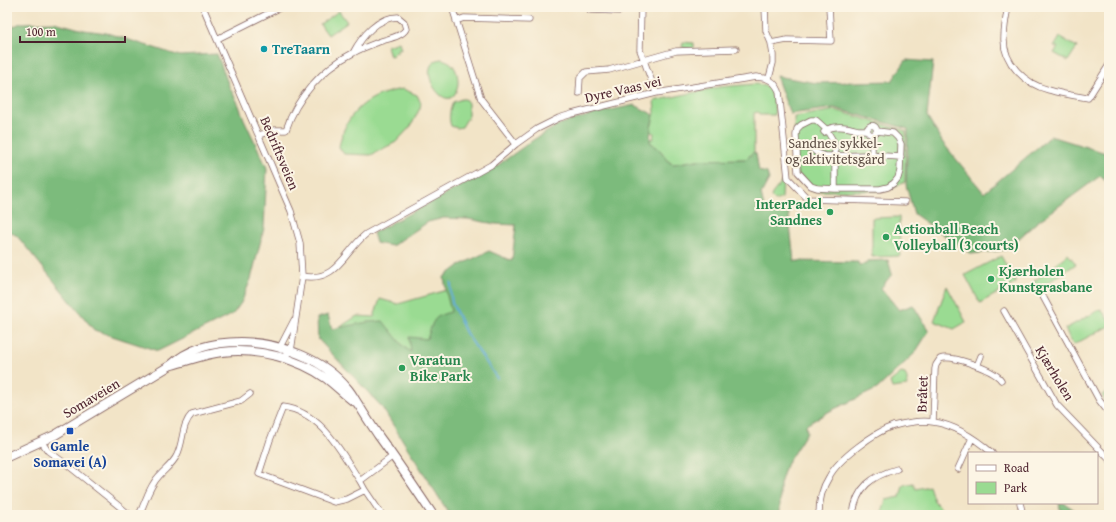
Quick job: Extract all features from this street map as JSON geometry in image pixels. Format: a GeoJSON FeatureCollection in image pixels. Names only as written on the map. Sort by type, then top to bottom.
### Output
{"type":"FeatureCollection","features":[{"type":"Feature","properties":{"kind":"main road","name":"Somaveien"},"geometry":{"type":"LineString","coordinates":[[7,457],[22,449],[41,442],[77,422],[171,365],[188,352],[206,345],[244,342],[280,347],[306,357],[329,372],[348,389],[433,515]]}},
{"type":"Feature","properties":{"kind":"main road","name":"Somaveien"},"geometry":{"type":"LineString","coordinates":[[171,365],[209,355],[231,352],[262,354],[282,358],[303,366],[326,378],[359,407]]}},
{"type":"Feature","properties":{"kind":"main road","name":"Somaveien"},"geometry":{"type":"LineString","coordinates":[[7,452],[22,449]]}},
{"type":"Feature","properties":{"kind":"street","name":"Bedriftsveien"},"geometry":{"type":"LineString","coordinates":[[203,7],[259,135],[296,226],[300,243],[302,276],[291,351]]}},
{"type":"Feature","properties":{"kind":"street"},"geometry":{"type":"LineString","coordinates":[[217,39],[281,7]]}},
{"type":"Feature","properties":{"kind":"street"},"geometry":{"type":"LineString","coordinates":[[452,7],[481,99],[516,144]]}},
{"type":"Feature","properties":{"kind":"street"},"geometry":{"type":"LineString","coordinates":[[590,10],[620,11],[631,7]]}},
{"type":"Feature","properties":{"kind":"street"},"geometry":{"type":"LineString","coordinates":[[640,7],[640,50],[656,93]]}},
{"type":"Feature","properties":{"kind":"street"},"geometry":{"type":"LineString","coordinates":[[765,7],[766,31],[771,43],[773,63],[769,78],[776,85],[781,96],[788,178],[808,199],[905,202]]}},
{"type":"Feature","properties":{"kind":"street"},"geometry":{"type":"LineString","coordinates":[[771,43],[787,40],[831,41],[829,7]]}},
{"type":"Feature","properties":{"kind":"street"},"geometry":{"type":"LineString","coordinates":[[1008,7],[1004,45],[1008,58],[1018,73],[1027,79],[1048,90],[1088,98],[1109,65]]}},
{"type":"Feature","properties":{"kind":"street"},"geometry":{"type":"LineString","coordinates":[[259,135],[274,130],[286,130],[295,109],[311,87],[329,69],[353,53],[402,34],[406,30],[404,22],[398,17],[379,22],[357,45],[353,53]]}},
{"type":"Feature","properties":{"kind":"street"},"geometry":{"type":"LineString","coordinates":[[456,21],[464,18],[529,20]]}},
{"type":"Feature","properties":{"kind":"street"},"geometry":{"type":"LineString","coordinates":[[579,93],[580,78],[586,72],[609,70],[676,51],[736,49]]}},
{"type":"Feature","properties":{"kind":"street","name":"Dyre Vaas vei"},"geometry":{"type":"LineString","coordinates":[[302,276],[313,278],[321,277],[329,273],[345,258],[356,243],[366,234],[491,165],[516,144],[537,130],[565,116],[656,93],[756,77],[769,78]]}},
{"type":"Feature","properties":{"kind":"street"},"geometry":{"type":"LineString","coordinates":[[836,189],[836,144],[816,120],[811,120],[801,125],[797,129],[798,172],[800,176],[811,186],[817,188],[836,189],[880,189],[888,187],[898,178],[900,171],[901,144],[893,133],[869,134],[867,130]]}},
{"type":"Feature","properties":{"kind":"street"},"geometry":{"type":"LineString","coordinates":[[825,131],[836,128],[846,131],[867,130],[869,127],[876,127],[872,155]]}},
{"type":"Feature","properties":{"kind":"street"},"geometry":{"type":"LineString","coordinates":[[797,148],[811,148],[817,154],[901,157]]}},
{"type":"Feature","properties":{"kind":"street","name":"Kjærholen"},"geometry":{"type":"LineString","coordinates":[[1040,291],[1099,400],[1109,413]]}},
{"type":"Feature","properties":{"kind":"street","name":"Kjærholen"},"geometry":{"type":"LineString","coordinates":[[1004,312],[1057,404],[1109,459]]}},
{"type":"Feature","properties":{"kind":"street","name":"Bedriftsveien"},"geometry":{"type":"LineString","coordinates":[[280,347],[296,316]]}},
{"type":"Feature","properties":{"kind":"street"},"geometry":{"type":"LineString","coordinates":[[280,347],[282,358],[291,351]]}},
{"type":"Feature","properties":{"kind":"street"},"geometry":{"type":"LineString","coordinates":[[977,366],[981,356]]}},
{"type":"Feature","properties":{"kind":"street","name":"Bråtet"},"geometry":{"type":"LineString","coordinates":[[933,422],[935,369],[938,362],[943,358],[977,366],[995,374],[1001,380]]}},
{"type":"Feature","properties":{"kind":"street"},"geometry":{"type":"LineString","coordinates":[[139,515],[153,485],[178,454],[185,424],[192,414],[241,401],[250,394]]}},
{"type":"Feature","properties":{"kind":"street"},"geometry":{"type":"LineString","coordinates":[[365,490],[347,499],[334,502],[259,474],[283,407],[290,408],[306,415],[319,424],[339,449],[382,515]]}},
{"type":"Feature","properties":{"kind":"street"},"geometry":{"type":"LineString","coordinates":[[819,515],[821,497],[829,476],[836,466],[852,451],[893,426],[933,422],[953,428],[972,438],[991,452]]}},
{"type":"Feature","properties":{"kind":"street"},"geometry":{"type":"LineString","coordinates":[[958,469],[972,438]]}},
{"type":"Feature","properties":{"kind":"street"},"geometry":{"type":"LineString","coordinates":[[41,442],[48,451],[130,515]]}},
{"type":"Feature","properties":{"kind":"street"},"geometry":{"type":"LineString","coordinates":[[360,481],[393,456]]}},
{"type":"Feature","properties":{"kind":"street"},"geometry":{"type":"LineString","coordinates":[[853,515],[856,501],[867,483],[880,474],[897,469]]}},
{"type":"Feature","properties":{"kind":"street"},"geometry":{"type":"LineString","coordinates":[[1020,504],[1023,515]]}},
{"type":"Feature","properties":{"kind":"green space"},"geometry":{"type":"Polygon","coordinates":[[[339,11],[347,22],[328,35],[320,24],[339,11]]]}},
{"type":"Feature","properties":{"kind":"green space"},"geometry":{"type":"Polygon","coordinates":[[[54,22],[84,30],[107,33],[180,56],[217,54],[229,86],[267,168],[264,228],[251,279],[241,303],[233,314],[158,351],[94,330],[17,236],[7,230],[7,29],[21,23],[54,22]]]}},
{"type":"Feature","properties":{"kind":"green space"},"geometry":{"type":"Polygon","coordinates":[[[1060,37],[1077,47],[1068,61],[1054,53],[1058,47],[1054,47],[1060,37]]]}},
{"type":"Feature","properties":{"kind":"green space"},"geometry":{"type":"Polygon","coordinates":[[[399,42],[401,49],[397,49],[398,52],[393,53],[394,55],[390,56],[387,46],[399,42]]]}},
{"type":"Feature","properties":{"kind":"green space"},"geometry":{"type":"Polygon","coordinates":[[[683,42],[694,43],[693,49],[682,47],[683,42]]]}},
{"type":"Feature","properties":{"kind":"green space"},"geometry":{"type":"Polygon","coordinates":[[[441,59],[453,65],[458,78],[457,90],[453,96],[448,98],[442,96],[437,91],[432,84],[430,76],[430,69],[433,63],[441,59]]]}},
{"type":"Feature","properties":{"kind":"green space"},"geometry":{"type":"Polygon","coordinates":[[[906,60],[933,62],[927,116],[943,143],[984,193],[1051,136],[1109,154],[1109,184],[1100,176],[1036,223],[1006,250],[971,254],[914,214],[906,185],[908,129],[834,108],[790,114],[776,76],[817,83],[892,81],[906,60]]]}},
{"type":"Feature","properties":{"kind":"green space"},"geometry":{"type":"Polygon","coordinates":[[[755,84],[767,87],[770,90],[773,98],[775,115],[759,115],[758,112],[754,113],[754,152],[746,159],[697,160],[674,164],[670,163],[660,150],[650,142],[649,139],[653,139],[654,133],[650,132],[655,112],[654,101],[719,87],[755,84]]]}},
{"type":"Feature","properties":{"kind":"green space"},"geometry":{"type":"Polygon","coordinates":[[[403,89],[417,95],[421,103],[411,126],[396,142],[371,155],[344,154],[339,147],[342,135],[347,124],[360,107],[369,100],[380,95],[403,89]]]}},
{"type":"Feature","properties":{"kind":"green space"},"geometry":{"type":"Polygon","coordinates":[[[465,99],[468,103],[468,117],[462,127],[457,128],[451,126],[451,108],[453,102],[465,99]]]}},
{"type":"Feature","properties":{"kind":"green space"},"geometry":{"type":"Polygon","coordinates":[[[635,105],[654,115],[651,127],[650,142],[660,150],[670,163],[674,164],[697,160],[746,159],[754,152],[756,154],[759,171],[767,173],[769,179],[761,194],[764,207],[772,212],[784,206],[788,208],[794,261],[858,262],[859,265],[866,264],[867,261],[888,260],[892,274],[881,288],[899,310],[913,305],[929,331],[915,353],[877,389],[830,411],[806,425],[807,432],[786,465],[780,484],[780,515],[450,515],[381,406],[318,339],[317,318],[328,315],[332,329],[368,322],[383,321],[403,346],[411,352],[409,337],[427,339],[434,321],[440,316],[451,312],[444,277],[460,265],[489,251],[512,261],[516,225],[495,224],[468,219],[444,218],[428,222],[392,246],[376,243],[373,233],[494,168],[533,140],[560,124],[601,112],[635,105]]]}},
{"type":"Feature","properties":{"kind":"green space","name":"Sandnes sykkel- og aktivitetsgård"},"geometry":{"type":"Polygon","coordinates":[[[835,110],[906,131],[905,182],[887,191],[812,191],[796,172],[794,117],[835,110]]]}},
{"type":"Feature","properties":{"kind":"green space"},"geometry":{"type":"Polygon","coordinates":[[[783,180],[782,198],[775,201],[771,197],[772,194],[783,180]]]}},
{"type":"Feature","properties":{"kind":"green space","name":"Actionball Beach Volleyball (3 courts)"},"geometry":{"type":"Polygon","coordinates":[[[899,217],[900,256],[872,257],[872,218],[899,217]]]}},
{"type":"Feature","properties":{"kind":"green space"},"geometry":{"type":"Polygon","coordinates":[[[1068,254],[1076,264],[1037,290],[1033,282],[1068,254]]]}},
{"type":"Feature","properties":{"kind":"green space","name":"Kjærholen Kunstgrasbane"},"geometry":{"type":"Polygon","coordinates":[[[1001,256],[1016,283],[980,303],[965,275],[1001,256]]]}},
{"type":"Feature","properties":{"kind":"green space","name":"Varatun Bike Park"},"geometry":{"type":"Polygon","coordinates":[[[468,284],[440,399],[326,336],[357,316],[374,317],[380,299],[398,304],[468,284]]]}},
{"type":"Feature","properties":{"kind":"green space"},"geometry":{"type":"Polygon","coordinates":[[[947,286],[966,322],[954,329],[934,321],[947,286]]]}},
{"type":"Feature","properties":{"kind":"green space"},"geometry":{"type":"Polygon","coordinates":[[[1101,309],[1109,320],[1109,326],[1073,345],[1065,329],[1101,309]]]}},
{"type":"Feature","properties":{"kind":"green space"},"geometry":{"type":"Polygon","coordinates":[[[901,373],[905,374],[907,378],[907,386],[892,388],[890,382],[901,373]]]}},
{"type":"Feature","properties":{"kind":"green space"},"geometry":{"type":"Polygon","coordinates":[[[1109,391],[1109,408],[1102,395],[1109,391]]]}},
{"type":"Feature","properties":{"kind":"green space"},"geometry":{"type":"Polygon","coordinates":[[[913,483],[916,489],[929,486],[934,501],[946,515],[881,515],[886,500],[900,497],[903,485],[913,483]]]}},
{"type":"Feature","properties":{"kind":"green space"},"geometry":{"type":"Polygon","coordinates":[[[1059,504],[1066,504],[1082,515],[1061,515],[1059,504]]]}},
{"type":"Feature","properties":{"kind":"waterway"},"geometry":{"type":"LineString","coordinates":[[451,283],[452,303],[466,333],[497,378]]}},
{"type":"Feature","properties":{"kind":"place","name":"TreTaarn"},"geometry":{"type":"Point","coordinates":[264,49]}},
{"type":"Feature","properties":{"kind":"place","name":"InterPadel Sandnes"},"geometry":{"type":"Point","coordinates":[830,212]}},
{"type":"Feature","properties":{"kind":"place","name":"Actionball Beach Volleyball (3 courts)"},"geometry":{"type":"Point","coordinates":[886,237]}},
{"type":"Feature","properties":{"kind":"place","name":"Kjærholen Kunstgrasbane"},"geometry":{"type":"Point","coordinates":[991,279]}},
{"type":"Feature","properties":{"kind":"place","name":"Varatun Bike Park"},"geometry":{"type":"Point","coordinates":[402,368]}},
{"type":"Feature","properties":{"kind":"place","name":"Gamle Somavei (A)"},"geometry":{"type":"Point","coordinates":[70,431]}}]}
